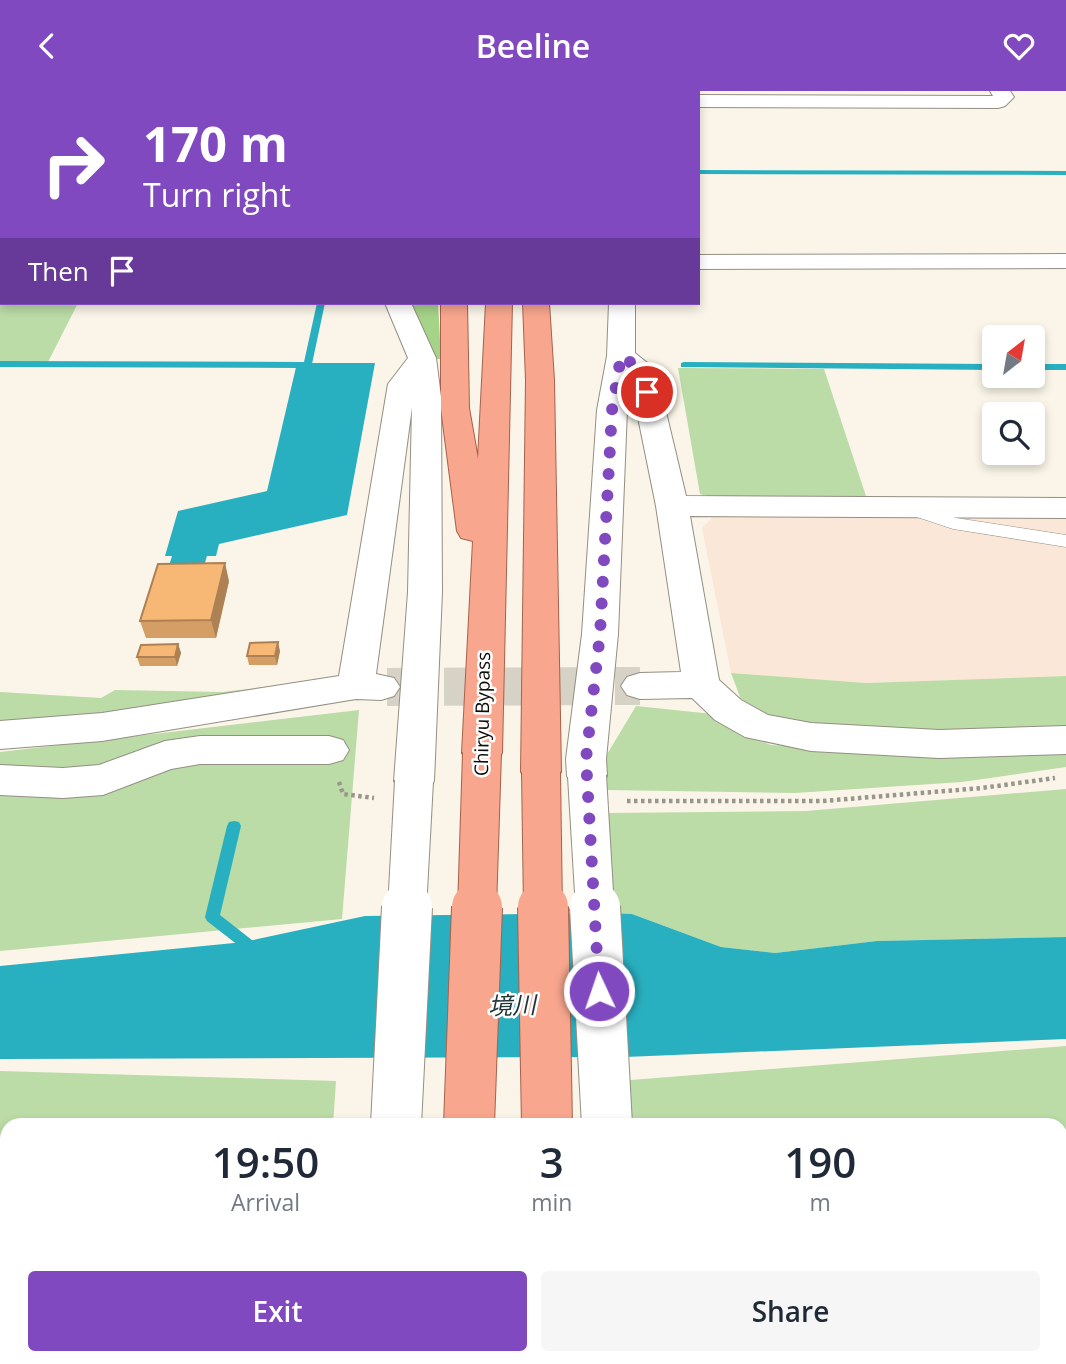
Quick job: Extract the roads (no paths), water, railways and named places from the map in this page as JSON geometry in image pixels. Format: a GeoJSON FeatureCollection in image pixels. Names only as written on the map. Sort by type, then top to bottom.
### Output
{"type":"FeatureCollection","features":[{"type":"Feature","properties":{"kind":"highway"},"geometry":{"type":"LineString","coordinates":[[454,305],[455,408],[484,610]]}},
{"type":"Feature","properties":{"kind":"highway","name":"Chiryu Bypass"},"geometry":{"type":"LineString","coordinates":[[469,1118],[482,753],[484,610],[495,447],[499,305]]}},
{"type":"Feature","properties":{"kind":"highway"},"geometry":{"type":"LineString","coordinates":[[536,305],[540,380],[541,772],[547,1118]]}},
{"type":"Feature","properties":{"kind":"highway"},"geometry":{"type":"LineString","coordinates":[[540,380],[563,354],[563,328]]}},
{"type":"Feature","properties":{"kind":"street"},"geometry":{"type":"LineString","coordinates":[[700,101],[998,102],[1004,97],[1000,91]]}},
{"type":"Feature","properties":{"kind":"street"},"geometry":{"type":"LineString","coordinates":[[700,262],[1066,261]]}},
{"type":"Feature","properties":{"kind":"street"},"geometry":{"type":"LineString","coordinates":[[396,1118],[397,790],[425,592],[427,397],[422,358],[399,305]]}},
{"type":"Feature","properties":{"kind":"street"},"geometry":{"type":"LineString","coordinates":[[607,1118],[602,788],[586,759],[600,634],[612,410],[621,356],[622,305]]}},
{"type":"Feature","properties":{"kind":"street"},"geometry":{"type":"LineString","coordinates":[[621,356],[642,370],[672,506],[701,685],[728,710],[759,727],[811,737],[939,744],[1064,759]]}},
{"type":"Feature","properties":{"kind":"street"},"geometry":{"type":"LineString","coordinates":[[0,735],[102,727],[369,687],[386,476],[402,384],[422,358]]}},
{"type":"Feature","properties":{"kind":"street"},"geometry":{"type":"LineString","coordinates":[[672,506],[1066,508]]}},
{"type":"Feature","properties":{"kind":"street"},"geometry":{"type":"LineString","coordinates":[[640,686],[701,685]]}},
{"type":"Feature","properties":{"kind":"street"},"geometry":{"type":"LineString","coordinates":[[0,780],[63,783],[103,780],[165,755],[200,750],[329,750]]}},
{"type":"Feature","properties":{"kind":"lane"},"geometry":{"type":"LineString","coordinates":[[909,508],[953,523],[1065,541]]}},
{"type":"Feature","properties":{"kind":"water"},"geometry":{"type":"Polygon","coordinates":[[[297,363],[375,363],[347,515],[219,544],[216,556],[207,556],[203,569],[168,569],[172,556],[165,556],[178,511],[267,491],[297,363]]]}},
{"type":"Feature","properties":{"kind":"water","name":"境川"},"geometry":{"type":"Polygon","coordinates":[[[632,914],[721,947],[775,953],[877,941],[1066,937],[1066,1039],[625,1057],[0,1059],[0,966],[244,942],[365,916],[632,914]]]}},
{"type":"Feature","properties":{"kind":"waterway"},"geometry":{"type":"LineString","coordinates":[[700,172],[1066,173]]}},
{"type":"Feature","properties":{"kind":"waterway"},"geometry":{"type":"LineString","coordinates":[[308,365],[321,305]]}},
{"type":"Feature","properties":{"kind":"waterway"},"geometry":{"type":"LineString","coordinates":[[0,364],[308,365]]}},
{"type":"Feature","properties":{"kind":"waterway"},"geometry":{"type":"LineString","coordinates":[[305,378],[308,365]]}},
{"type":"Feature","properties":{"kind":"waterway"},"geometry":{"type":"LineString","coordinates":[[684,365],[982,367]]}},
{"type":"Feature","properties":{"kind":"waterway"},"geometry":{"type":"LineString","coordinates":[[1045,367],[1066,367]]}},
{"type":"Feature","properties":{"kind":"waterway"},"geometry":{"type":"LineString","coordinates":[[234,826],[212,917],[257,952]]}},
{"type":"Feature","properties":{"kind":"tunnel"},"geometry":{"type":"LineString","coordinates":[[387,687],[640,686]]}}]}
